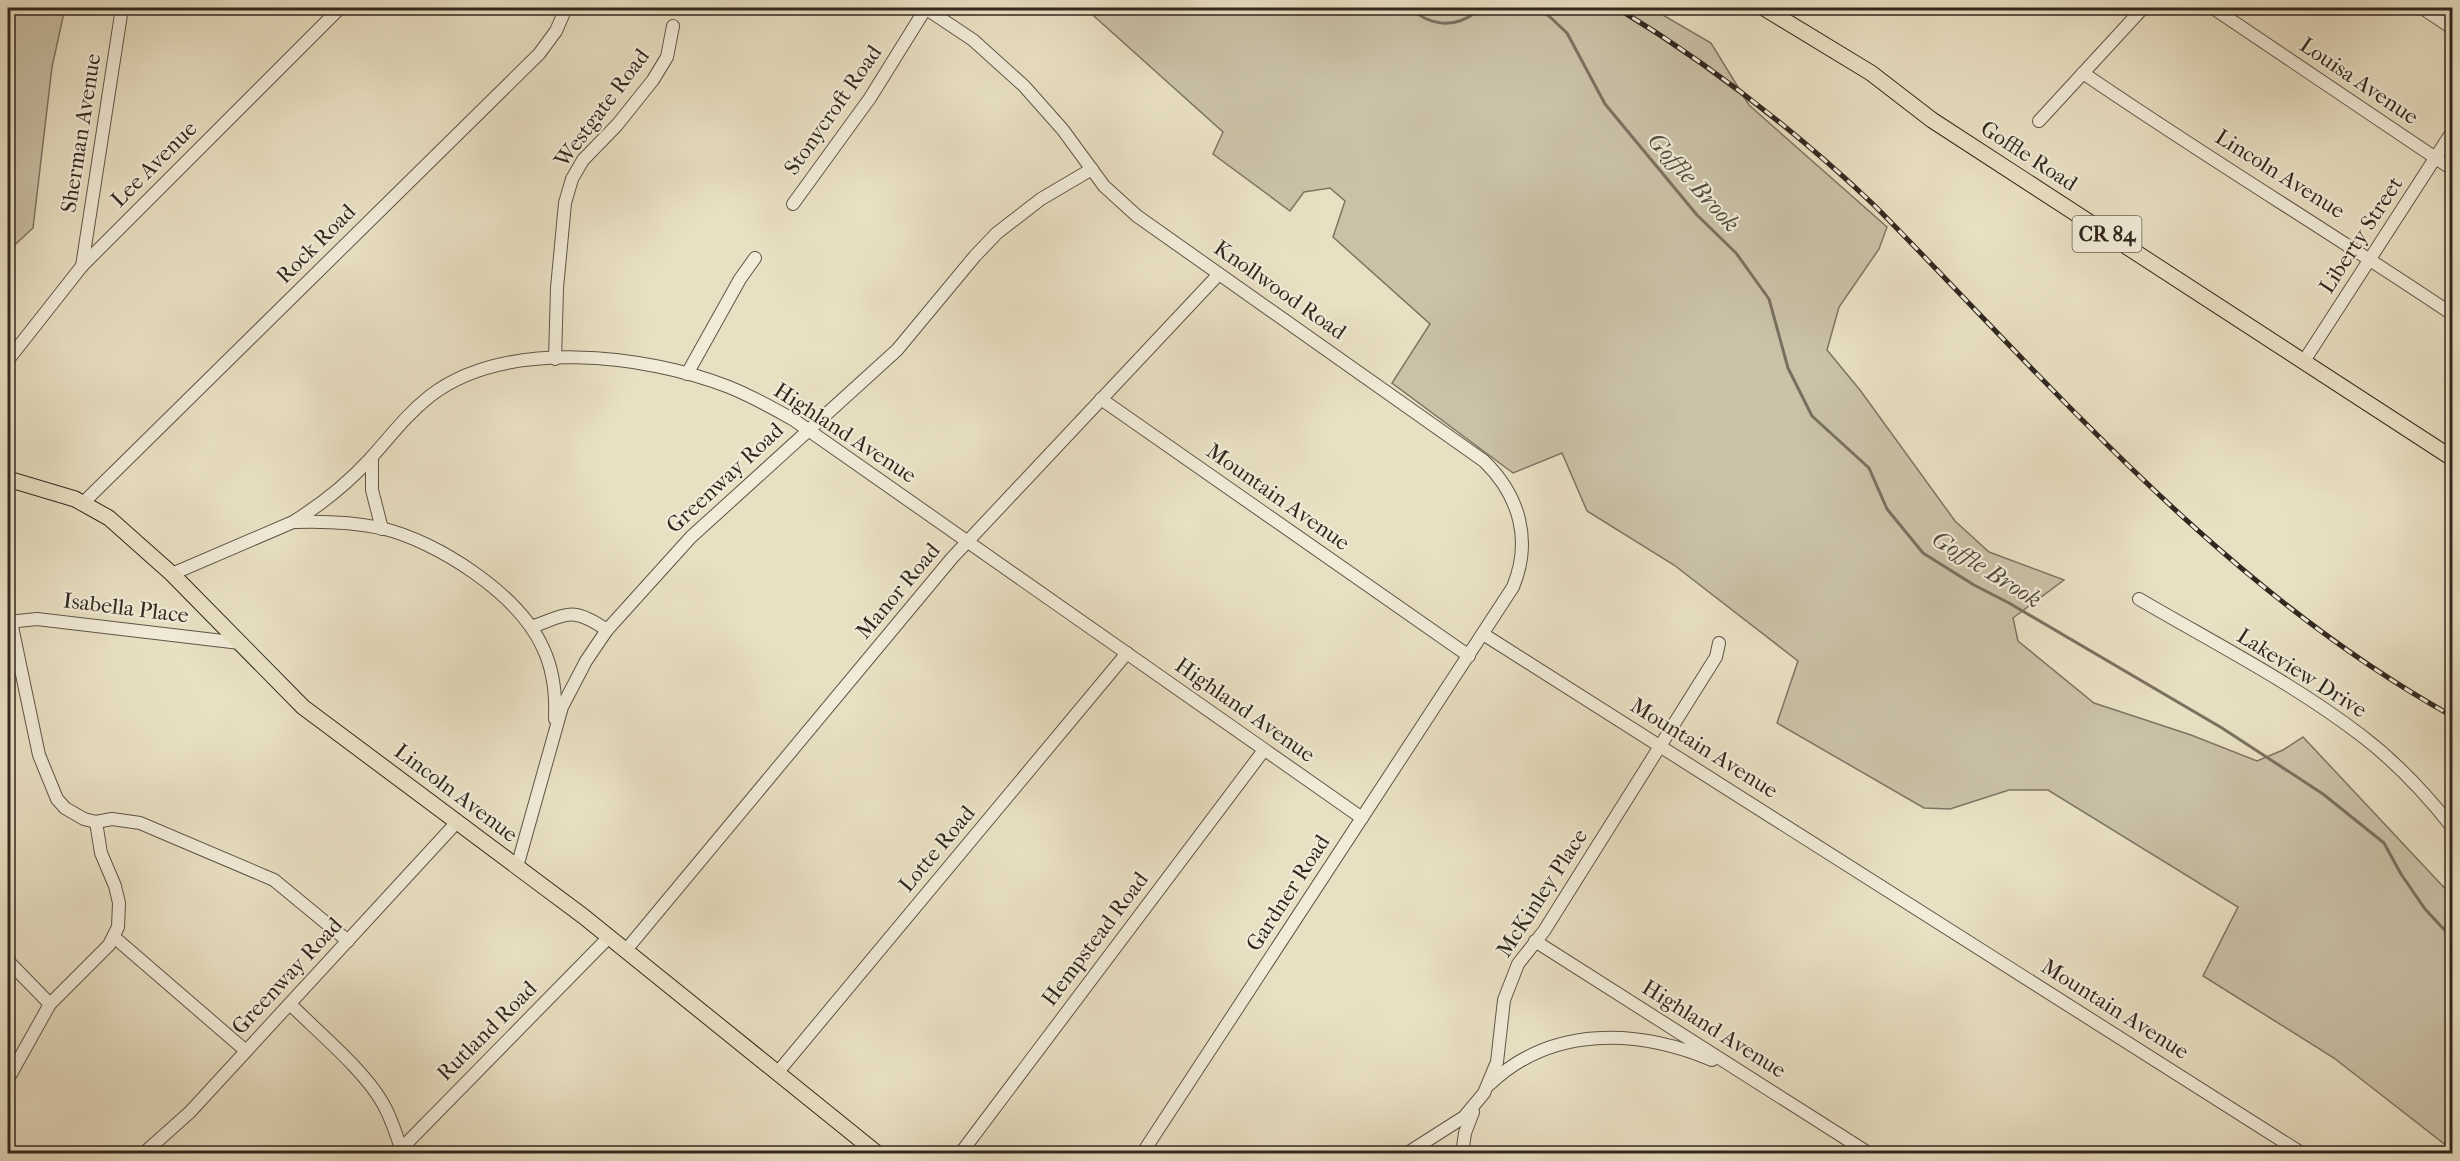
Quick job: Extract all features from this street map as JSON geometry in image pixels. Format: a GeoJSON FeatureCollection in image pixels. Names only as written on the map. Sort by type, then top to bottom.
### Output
{"type":"FeatureCollection","features":[{"type":"Feature","properties":{"kind":"main road","name":"Goffle Road"},"geometry":{"type":"LineString","coordinates":[[1764,8],[1871,73],[1932,120],[2452,458]]}},
{"type":"Feature","properties":{"kind":"main road","name":"Lincoln Avenue"},"geometry":{"type":"LineString","coordinates":[[8,479],[75,499],[109,518],[172,574],[303,707],[626,950],[878,1154]]}},
{"type":"Feature","properties":{"kind":"street","name":"Sherman Avenue"},"geometry":{"type":"LineString","coordinates":[[82,266],[122,8]]}},
{"type":"Feature","properties":{"kind":"street","name":"Lee Avenue"},"geometry":{"type":"LineString","coordinates":[[8,360],[82,266],[340,8]]}},
{"type":"Feature","properties":{"kind":"street","name":"Rock Road"},"geometry":{"type":"LineString","coordinates":[[83,503],[539,54],[556,31],[566,8]]}},
{"type":"Feature","properties":{"kind":"street","name":"Knollwood Road"},"geometry":{"type":"LineString","coordinates":[[925,8],[973,40],[1024,86],[1063,130],[1104,186],[1137,216],[1448,434],[1485,461],[1502,480],[1513,500],[1520,520],[1523,551],[1519,573],[1513,587],[1483,633]]}},
{"type":"Feature","properties":{"kind":"street","name":"Stonycroft Road"},"geometry":{"type":"LineString","coordinates":[[793,204],[870,98],[925,8]]}},
{"type":"Feature","properties":{"kind":"street"},"geometry":{"type":"LineString","coordinates":[[2039,121],[2143,8]]}},
{"type":"Feature","properties":{"kind":"street","name":"Louisa Avenue"},"geometry":{"type":"LineString","coordinates":[[2213,8],[2452,169]]}},
{"type":"Feature","properties":{"kind":"street"},"geometry":{"type":"LineString","coordinates":[[2422,8],[2452,27]]}},
{"type":"Feature","properties":{"kind":"street","name":"Westgate Road"},"geometry":{"type":"LineString","coordinates":[[555,359],[561,239],[572,179],[583,160],[617,125],[653,80],[667,57],[673,26]]}},
{"type":"Feature","properties":{"kind":"street","name":"Lincoln Avenue"},"geometry":{"type":"LineString","coordinates":[[2083,73],[2452,314]]}},
{"type":"Feature","properties":{"kind":"street","name":"Liberty Street"},"geometry":{"type":"LineString","coordinates":[[2304,361],[2452,132]]}},
{"type":"Feature","properties":{"kind":"street","name":"Greenway Road"},"geometry":{"type":"LineString","coordinates":[[517,867],[562,707],[573,683],[607,630],[691,537],[897,350],[997,233],[1041,199],[1092,169]]}},
{"type":"Feature","properties":{"kind":"street"},"geometry":{"type":"LineString","coordinates":[[687,374],[754,258]]}},
{"type":"Feature","properties":{"kind":"street","name":"Manor Road"},"geometry":{"type":"LineString","coordinates":[[626,950],[967,541],[1219,273]]}},
{"type":"Feature","properties":{"kind":"street","name":"Highland Avenue"},"geometry":{"type":"LineString","coordinates":[[172,574],[293,522],[333,495],[372,457],[410,412],[432,394],[456,381],[513,363],[555,359],[609,360],[668,369],[728,387],[753,398],[808,430],[1362,818]]}},
{"type":"Feature","properties":{"kind":"street","name":"Mountain Avenue"},"geometry":{"type":"LineString","coordinates":[[1101,399],[1468,656]]}},
{"type":"Feature","properties":{"kind":"street"},"geometry":{"type":"LineString","coordinates":[[372,457],[372,490],[382,529]]}},
{"type":"Feature","properties":{"kind":"street"},"geometry":{"type":"LineString","coordinates":[[293,522],[326,521],[382,529],[422,544],[468,570],[507,600],[531,627],[544,648],[551,673],[555,714],[554,736]]}},
{"type":"Feature","properties":{"kind":"street","name":"Lakeview Drive"},"geometry":{"type":"LineString","coordinates":[[2139,599],[2318,704],[2364,737],[2412,781],[2452,827]]}},
{"type":"Feature","properties":{"kind":"street"},"geometry":{"type":"LineString","coordinates":[[531,627],[568,614],[586,616],[607,630]]}},
{"type":"Feature","properties":{"kind":"street","name":"Isabella Place"},"geometry":{"type":"LineString","coordinates":[[9,622],[37,619],[240,643]]}},
{"type":"Feature","properties":{"kind":"street"},"geometry":{"type":"LineString","coordinates":[[9,622],[35,739],[47,778],[57,799],[65,808],[84,819],[96,822],[112,819],[140,823],[274,880],[348,941]]}},
{"type":"Feature","properties":{"kind":"street"},"geometry":{"type":"LineString","coordinates":[[1468,656],[1483,633]]}},
{"type":"Feature","properties":{"kind":"street","name":"Mountain Avenue"},"geometry":{"type":"LineString","coordinates":[[1483,633],[2303,1154]]}},
{"type":"Feature","properties":{"kind":"street","name":"McKinley Place"},"geometry":{"type":"LineString","coordinates":[[1406,1154],[1464,1117],[1484,1093],[1497,1062],[1504,1000],[1518,963],[1544,931],[1661,746],[1716,657],[1719,643]]}},
{"type":"Feature","properties":{"kind":"street","name":"Lotte Road"},"geometry":{"type":"LineString","coordinates":[[778,1072],[1127,653]]}},
{"type":"Feature","properties":{"kind":"street","name":"Gardner Road"},"geometry":{"type":"LineString","coordinates":[[1142,1154],[1468,656]]}},
{"type":"Feature","properties":{"kind":"street","name":"Hempstead Road"},"geometry":{"type":"LineString","coordinates":[[960,1154],[1264,750]]}},
{"type":"Feature","properties":{"kind":"street"},"geometry":{"type":"LineString","coordinates":[[8,1079],[50,1004],[109,945],[118,927],[119,903],[115,886],[101,853],[96,822]]}},
{"type":"Feature","properties":{"kind":"street","name":"Greenway Road"},"geometry":{"type":"LineString","coordinates":[[143,1154],[190,1112],[457,822]]}},
{"type":"Feature","properties":{"kind":"street"},"geometry":{"type":"LineString","coordinates":[[114,937],[246,1051]]}},
{"type":"Feature","properties":{"kind":"street","name":"Rutland Road"},"geometry":{"type":"LineString","coordinates":[[399,1152],[609,937]]}},
{"type":"Feature","properties":{"kind":"street","name":"Highland Avenue"},"geometry":{"type":"LineString","coordinates":[[1535,941],[1870,1154]]}},
{"type":"Feature","properties":{"kind":"street"},"geometry":{"type":"LineString","coordinates":[[8,961],[50,1004]]}},
{"type":"Feature","properties":{"kind":"street"},"geometry":{"type":"LineString","coordinates":[[290,1004],[353,1066],[382,1100],[399,1152]]}},
{"type":"Feature","properties":{"kind":"street"},"geometry":{"type":"LineString","coordinates":[[1462,1154],[1465,1133],[1484,1093],[1500,1074],[1552,1046],[1576,1039],[1638,1038],[1694,1052],[1743,1073]]}},
{"type":"Feature","properties":{"kind":"shaded area"},"geometry":{"type":"Polygon","coordinates":[[[8,8],[65,8],[52,67],[33,228],[8,251],[8,8]]]}},
{"type":"Feature","properties":{"kind":"shaded area"},"geometry":{"type":"Polygon","coordinates":[[[1085,8],[1651,8],[1711,43],[1749,105],[1887,227],[1879,249],[1839,307],[1827,350],[1860,390],[1955,521],[1989,552],[2064,580],[2013,618],[2018,641],[2094,703],[2191,735],[2257,761],[2283,750],[2303,737],[2452,896],[2452,1150],[2334,1058],[2203,976],[2238,907],[2048,790],[2009,790],[1950,809],[1924,808],[1777,723],[1798,661],[1674,565],[1587,511],[1562,453],[1513,473],[1392,383],[1430,324],[1333,237],[1345,201],[1330,188],[1304,192],[1290,211],[1213,154],[1223,132],[1085,8]]]}},
{"type":"Feature","properties":{"kind":"waterway","name":"Goffle Brook"},"geometry":{"type":"LineString","coordinates":[[1410,8],[1426,19],[1442,23],[1459,21],[1476,12],[1476,8]]}},
{"type":"Feature","properties":{"kind":"waterway","name":"Goffle Brook"},"geometry":{"type":"LineString","coordinates":[[1532,8],[1549,16],[1567,33],[1605,104],[1697,215],[1736,253],[1769,299],[1788,368],[1812,416],[1869,468],[1887,509],[1923,553],[1974,585],[2009,603],[2222,728],[2323,794],[2384,843],[2401,874],[2425,909],[2452,938]]}},
{"type":"Feature","properties":{"kind":"railway"},"geometry":{"type":"LineString","coordinates":[[1617,8],[1686,52],[1752,100],[1815,151],[1875,206],[2077,415],[2217,548],[2291,609],[2369,665],[2452,716]]}}]}
